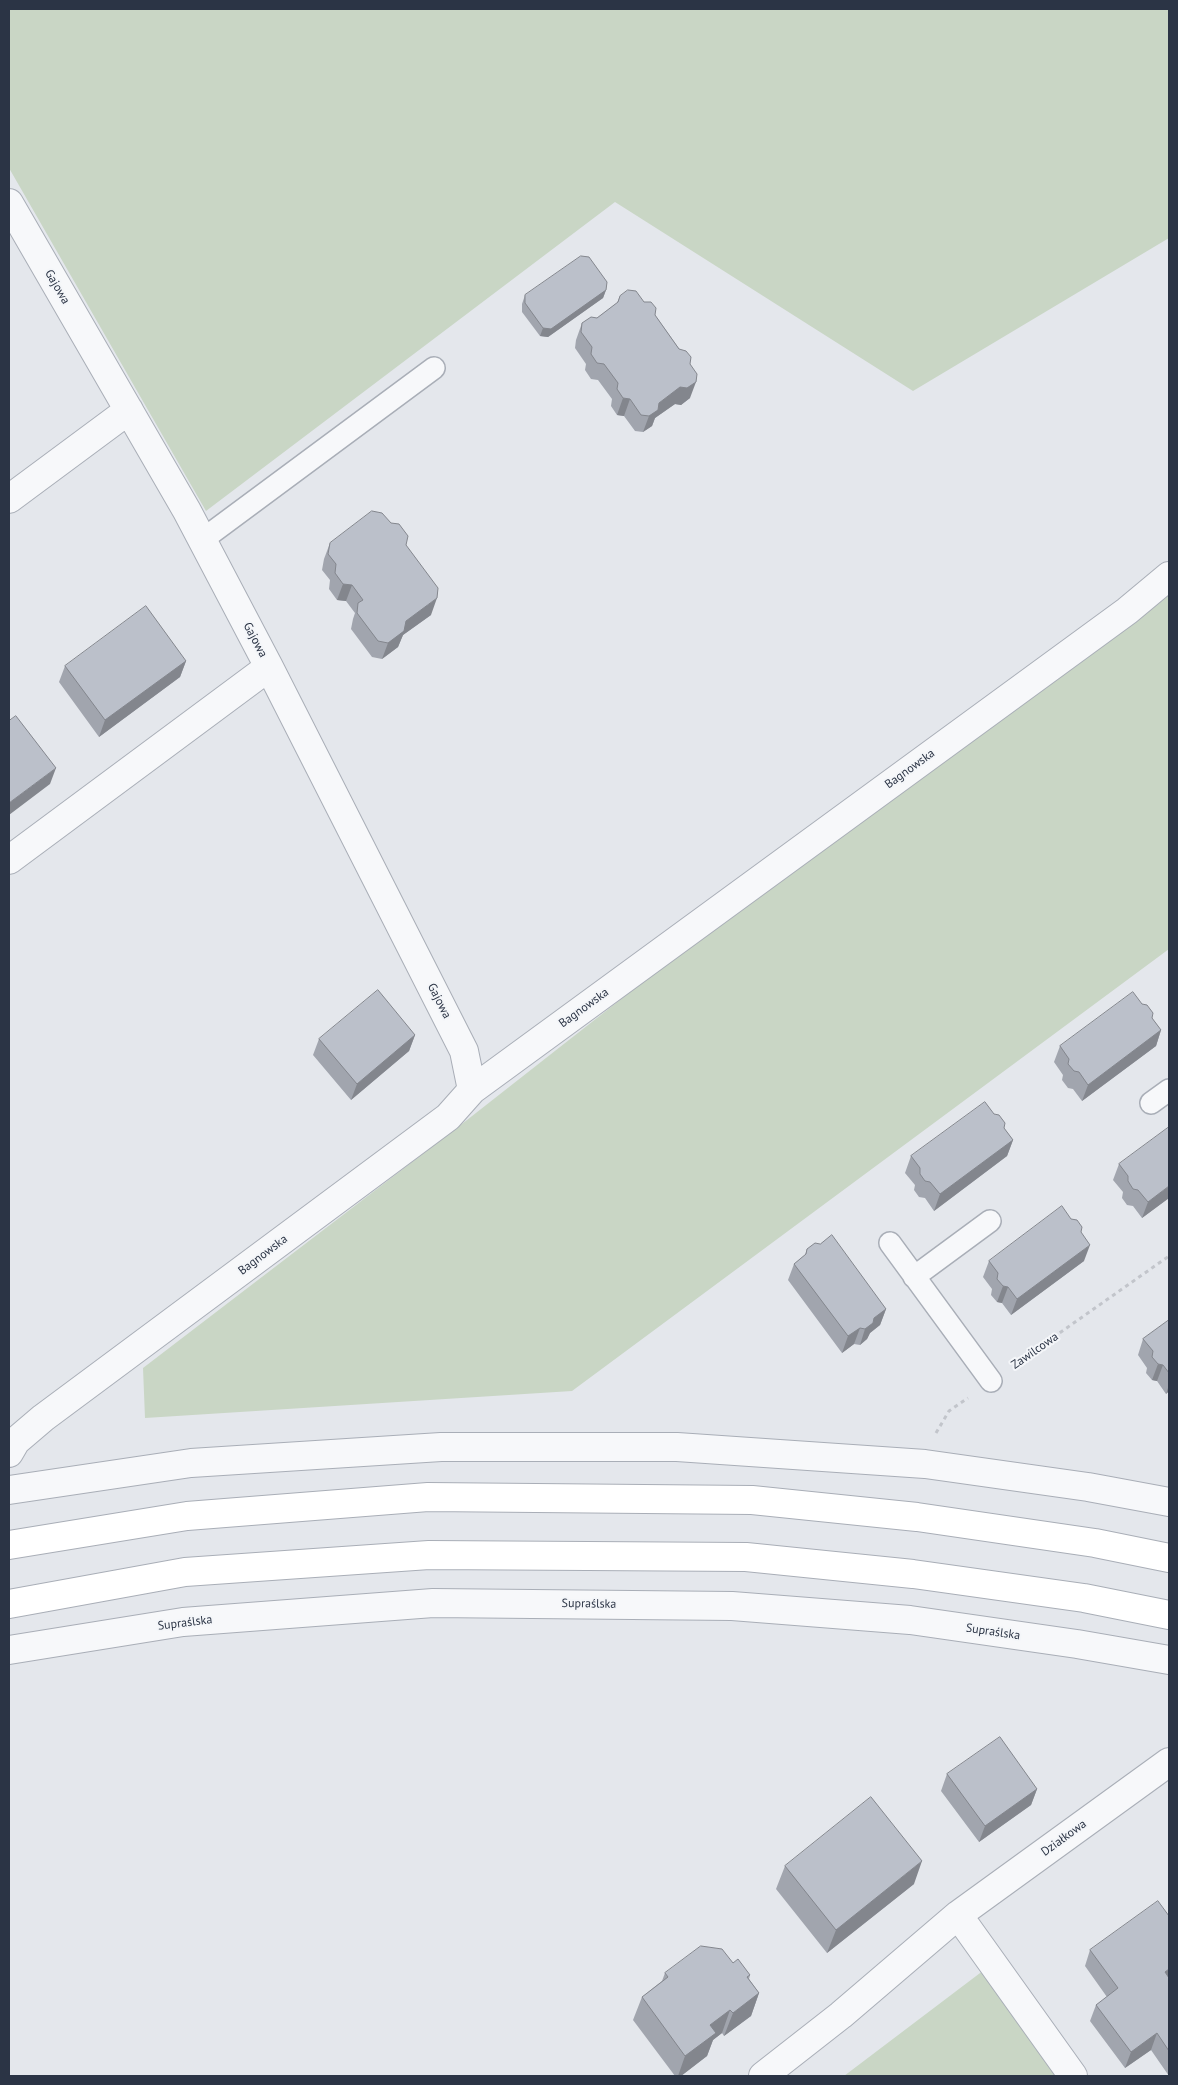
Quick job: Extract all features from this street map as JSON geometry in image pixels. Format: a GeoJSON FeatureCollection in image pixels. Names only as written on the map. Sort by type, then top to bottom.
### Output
{"type":"FeatureCollection","features":[{"type":"Feature","properties":{"kind":"main road"},"geometry":{"type":"LineString","coordinates":[[9,1545],[187,1516],[428,1497],[752,1500],[917,1516],[1095,1543],[1169,1558]]}},
{"type":"Feature","properties":{"kind":"main road"},"geometry":{"type":"LineString","coordinates":[[9,1604],[185,1572],[429,1555],[736,1557],[913,1574],[1084,1598],[1169,1615]]}},
{"type":"Feature","properties":{"kind":"street","name":"Gajowa"},"geometry":{"type":"LineString","coordinates":[[9,203],[129,410],[202,540],[269,666],[464,1051],[472,1090]]}},
{"type":"Feature","properties":{"kind":"street"},"geometry":{"type":"LineString","coordinates":[[9,499],[129,410]]}},
{"type":"Feature","properties":{"kind":"street","name":"Bagnowska"},"geometry":{"type":"LineString","coordinates":[[9,1453],[16,1442],[43,1418],[448,1117],[472,1090],[1120,616],[1169,576]]}},
{"type":"Feature","properties":{"kind":"street"},"geometry":{"type":"LineString","coordinates":[[9,860],[269,666]]}},
{"type":"Feature","properties":{"kind":"street"},"geometry":{"type":"LineString","coordinates":[[9,1490],[191,1463],[441,1447],[677,1448],[925,1464],[1088,1487],[1169,1502]]}},
{"type":"Feature","properties":{"kind":"street","name":"Supraślska"},"geometry":{"type":"LineString","coordinates":[[9,1650],[183,1622],[453,1603],[732,1606],[910,1620],[1077,1644],[1169,1660]]}},
{"type":"Feature","properties":{"kind":"street","name":"Działkowa"},"geometry":{"type":"LineString","coordinates":[[763,2076],[841,2015],[958,1915],[1169,1762]]}},
{"type":"Feature","properties":{"kind":"street"},"geometry":{"type":"LineString","coordinates":[[958,1915],[1073,2076]]}},
{"type":"Feature","properties":{"kind":"lane"},"geometry":{"type":"LineString","coordinates":[[202,540],[434,368]]}},
{"type":"Feature","properties":{"kind":"lane"},"geometry":{"type":"LineString","coordinates":[[1151,1103],[1169,1090]]}},
{"type":"Feature","properties":{"kind":"lane"},"geometry":{"type":"LineString","coordinates":[[914,1277],[990,1221]]}},
{"type":"Feature","properties":{"kind":"lane"},"geometry":{"type":"LineString","coordinates":[[890,1243],[991,1381]]}},
{"type":"Feature","properties":{"kind":"path","name":"Zawilcowa"},"geometry":{"type":"LineString","coordinates":[[925,1464],[930,1444],[949,1411],[1169,1256]]}},
{"type":"Feature","properties":{"kind":"green space"},"geometry":{"type":"Polygon","coordinates":[[[9,9],[1169,9],[1169,238],[913,391],[615,202],[206,511],[9,168],[9,9]]]}},
{"type":"Feature","properties":{"kind":"green space"},"geometry":{"type":"Polygon","coordinates":[[[1169,569],[1169,949],[572,1391],[145,1418],[143,1368],[467,1120],[1169,569]]]}},
{"type":"Feature","properties":{"kind":"green space"},"geometry":{"type":"Polygon","coordinates":[[[988,1967],[1063,2076],[844,2076],[988,1967]]]}},
{"type":"Feature","properties":{"kind":"building"},"geometry":{"type":"Polygon","coordinates":[[[581,256],[589,257],[607,282],[606,290],[551,329],[543,328],[525,303],[525,295],[581,256]]]}},
{"type":"Feature","properties":{"kind":"building"},"geometry":{"type":"Polygon","coordinates":[[[628,290],[636,291],[644,302],[651,302],[656,308],[655,315],[679,349],[686,351],[691,357],[690,364],[697,374],[696,382],[687,388],[680,387],[659,403],[658,410],[649,416],[641,415],[630,399],[623,398],[617,389],[618,383],[604,364],[597,363],[591,354],[592,347],[581,332],[582,323],[591,317],[597,318],[618,302],[620,296],[628,290]]]}},
{"type":"Feature","properties":{"kind":"building"},"geometry":{"type":"Polygon","coordinates":[[[372,511],[382,513],[391,523],[399,524],[408,536],[406,545],[438,588],[437,598],[406,621],[404,631],[388,643],[378,641],[357,613],[358,603],[363,600],[352,585],[343,584],[335,573],[336,564],[328,554],[330,543],[372,511]]]}},
{"type":"Feature","properties":{"kind":"building"},"geometry":{"type":"Polygon","coordinates":[[[146,606],[186,661],[105,720],[65,666],[146,606]]]}},
{"type":"Feature","properties":{"kind":"building"},"geometry":{"type":"Polygon","coordinates":[[[16,716],[56,768],[9,803],[9,721],[16,716]]]}},
{"type":"Feature","properties":{"kind":"building"},"geometry":{"type":"Polygon","coordinates":[[[378,990],[415,1035],[357,1084],[319,1039],[378,990]]]}},
{"type":"Feature","properties":{"kind":"building"},"geometry":{"type":"Polygon","coordinates":[[[1133,992],[1142,1004],[1147,1005],[1153,1013],[1152,1018],[1161,1030],[1088,1085],[1079,1072],[1074,1071],[1068,1064],[1069,1059],[1060,1046],[1133,992]]]}},
{"type":"Feature","properties":{"kind":"building"},"geometry":{"type":"Polygon","coordinates":[[[985,1102],[994,1114],[999,1115],[1005,1123],[1004,1128],[1013,1140],[940,1194],[930,1182],[925,1181],[920,1174],[920,1168],[911,1156],[985,1102]]]}},
{"type":"Feature","properties":{"kind":"building"},"geometry":{"type":"Polygon","coordinates":[[[1169,1127],[1169,1186],[1148,1202],[1138,1190],[1133,1189],[1128,1181],[1128,1176],[1119,1164],[1169,1127]]]}},
{"type":"Feature","properties":{"kind":"building"},"geometry":{"type":"Polygon","coordinates":[[[1062,1206],[1071,1219],[1077,1220],[1082,1227],[1081,1232],[1090,1245],[1017,1299],[1008,1287],[1003,1286],[997,1279],[998,1273],[989,1261],[1062,1206]]]}},
{"type":"Feature","properties":{"kind":"building"},"geometry":{"type":"Polygon","coordinates":[[[832,1235],[886,1309],[874,1318],[873,1323],[865,1329],[860,1328],[848,1336],[794,1264],[806,1254],[807,1249],[815,1243],[820,1244],[832,1235]]]}},
{"type":"Feature","properties":{"kind":"building"},"geometry":{"type":"Polygon","coordinates":[[[1169,1320],[1169,1373],[1163,1365],[1158,1364],[1152,1357],[1153,1351],[1143,1339],[1169,1320]]]}},
{"type":"Feature","properties":{"kind":"building"},"geometry":{"type":"Polygon","coordinates":[[[1000,1737],[1037,1789],[985,1826],[947,1774],[1000,1737]]]}},
{"type":"Feature","properties":{"kind":"building"},"geometry":{"type":"Polygon","coordinates":[[[871,1797],[922,1861],[836,1930],[785,1866],[871,1797]]]}},
{"type":"Feature","properties":{"kind":"building"},"geometry":{"type":"Polygon","coordinates":[[[1158,1901],[1169,1916],[1169,1969],[1165,1972],[1169,1978],[1169,2051],[1157,2033],[1131,2052],[1096,2005],[1118,1988],[1090,1950],[1158,1901]]]}},
{"type":"Feature","properties":{"kind":"building"},"geometry":{"type":"Polygon","coordinates":[[[701,1946],[722,1949],[733,1963],[738,1959],[750,1975],[747,1977],[759,1993],[733,2013],[730,2010],[710,2025],[716,2033],[685,2056],[642,1997],[668,1977],[665,1973],[701,1946]]]}}]}
